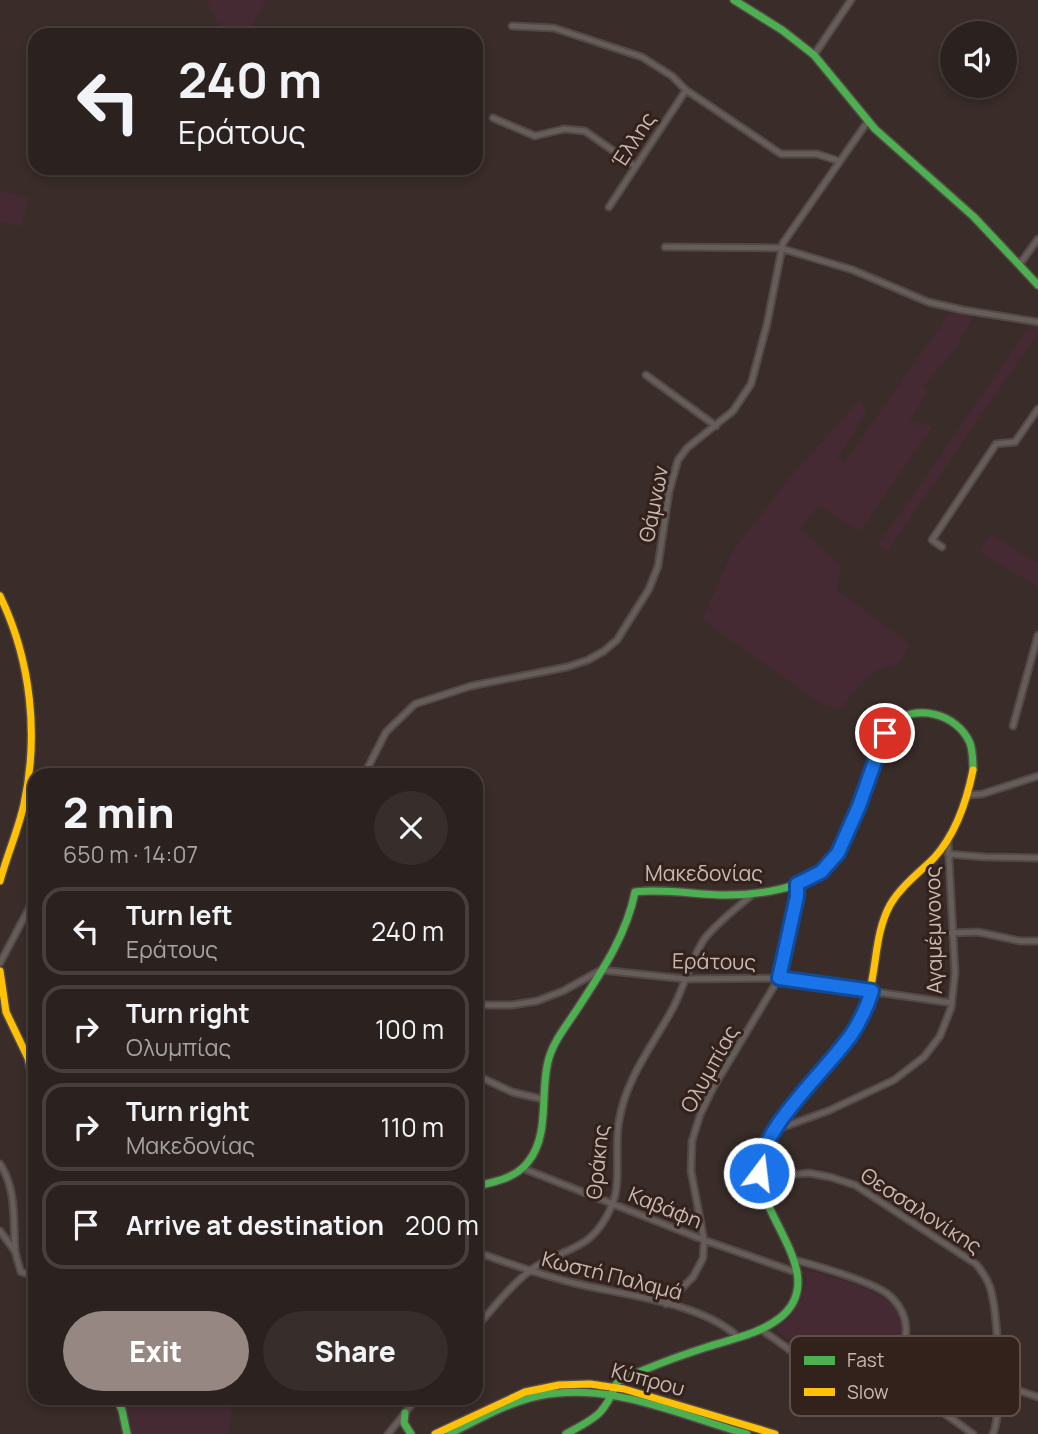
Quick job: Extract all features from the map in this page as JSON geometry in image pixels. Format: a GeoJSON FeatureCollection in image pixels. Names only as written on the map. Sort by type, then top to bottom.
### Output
{"type":"FeatureCollection","features":[{"type":"Feature","properties":{"kind":"street"},"geometry":{"type":"LineString","coordinates":[[734,0],[782,30],[814,55],[869,121],[911,163],[974,217],[1038,285]]}},
{"type":"Feature","properties":{"kind":"street"},"geometry":{"type":"LineString","coordinates":[[814,55],[851,0]]}},
{"type":"Feature","properties":{"kind":"street"},"geometry":{"type":"LineString","coordinates":[[512,26],[554,28],[642,57],[781,154],[817,154],[839,161]]}},
{"type":"Feature","properties":{"kind":"street","name":"Έλλης"},"geometry":{"type":"LineString","coordinates":[[609,207],[687,90]]}},
{"type":"Feature","properties":{"kind":"street"},"geometry":{"type":"LineString","coordinates":[[492,118],[535,136],[564,129],[585,131],[635,166]]}},
{"type":"Feature","properties":{"kind":"street","name":"Θάμνων"},"geometry":{"type":"LineString","coordinates":[[368,768],[386,732],[415,704],[484,683],[567,667],[588,660],[617,640],[649,589],[658,566],[669,492],[678,460],[687,448],[736,408],[752,381],[769,317],[780,248],[869,121]]}},
{"type":"Feature","properties":{"kind":"street"},"geometry":{"type":"LineString","coordinates":[[1019,265],[1038,239]]}},
{"type":"Feature","properties":{"kind":"street"},"geometry":{"type":"LineString","coordinates":[[665,247],[780,248],[853,270],[928,302],[1038,322]]}},
{"type":"Feature","properties":{"kind":"street"},"geometry":{"type":"LineString","coordinates":[[646,375],[716,426]]}},
{"type":"Feature","properties":{"kind":"street"},"geometry":{"type":"LineString","coordinates":[[942,547],[932,540],[980,466],[996,444],[1015,442],[1038,409]]}},
{"type":"Feature","properties":{"kind":"street"},"geometry":{"type":"LineString","coordinates":[[0,596],[12,616],[21,648],[31,731],[29,768]]}},
{"type":"Feature","properties":{"kind":"street"},"geometry":{"type":"LineString","coordinates":[[1013,726],[1038,635]]}},
{"type":"Feature","properties":{"kind":"street","name":"Μακεδονίας"},"geometry":{"type":"LineString","coordinates":[[522,1168],[539,1142],[543,1076],[550,1054],[628,921],[635,892],[650,890],[752,894],[797,884],[821,872],[838,853],[859,806],[885,733],[891,724],[901,716],[917,711],[934,714],[949,721],[962,732],[974,755],[974,771],[968,795],[948,838],[938,853],[905,885],[884,918],[878,938],[872,991],[852,1034],[775,1130],[761,1157],[760,1178],[767,1206],[795,1260],[798,1273],[796,1294],[789,1308],[760,1329],[642,1371],[619,1381],[613,1390]]}},
{"type":"Feature","properties":{"kind":"street"},"geometry":{"type":"LineString","coordinates":[[0,881],[24,803],[28,776]]}},
{"type":"Feature","properties":{"kind":"street"},"geometry":{"type":"LineString","coordinates":[[968,795],[982,794],[1038,776]]}},
{"type":"Feature","properties":{"kind":"street","name":"Αγαμέμνονος"},"geometry":{"type":"LineString","coordinates":[[775,1130],[841,1106],[907,1071],[924,1057],[938,1039],[952,1003],[955,968],[951,933],[948,838]]}},
{"type":"Feature","properties":{"kind":"street"},"geometry":{"type":"LineString","coordinates":[[948,854],[1038,858]]}},
{"type":"Feature","properties":{"kind":"street","name":"Ολυμπίας"},"geometry":{"type":"LineString","coordinates":[[666,1304],[699,1269],[703,1258],[704,1240],[691,1171],[695,1129],[705,1100],[779,978],[797,896],[797,884]]}},
{"type":"Feature","properties":{"kind":"street","name":"Θράκης"},"geometry":{"type":"LineString","coordinates":[[483,1320],[529,1271],[592,1238],[613,1204],[616,1185],[615,1143],[619,1118],[639,1064],[673,1007],[706,937],[752,894]]}},
{"type":"Feature","properties":{"kind":"street"},"geometry":{"type":"LineString","coordinates":[[0,963],[28,910]]}},
{"type":"Feature","properties":{"kind":"street"},"geometry":{"type":"LineString","coordinates":[[951,933],[978,932],[1020,941],[1038,941]]}},
{"type":"Feature","properties":{"kind":"street"},"geometry":{"type":"LineString","coordinates":[[483,1004],[512,1005],[537,1001],[563,991],[601,970]]}},
{"type":"Feature","properties":{"kind":"street","name":"Εράτους"},"geometry":{"type":"LineString","coordinates":[[601,970],[686,979],[779,978],[952,1003]]}},
{"type":"Feature","properties":{"kind":"street"},"geometry":{"type":"LineString","coordinates":[[0,971],[3,1012],[28,1058]]}},
{"type":"Feature","properties":{"kind":"street"},"geometry":{"type":"LineString","coordinates":[[483,1078],[512,1092],[542,1099]]}},
{"type":"Feature","properties":{"kind":"street"},"geometry":{"type":"LineString","coordinates":[[0,1164],[8,1176],[14,1208],[15,1251]]}},
{"type":"Feature","properties":{"kind":"street"},"geometry":{"type":"LineString","coordinates":[[483,1184],[511,1176],[522,1168]]}},
{"type":"Feature","properties":{"kind":"street","name":"Καβάφη"},"geometry":{"type":"LineString","coordinates":[[522,1168],[704,1240],[798,1273]]}},
{"type":"Feature","properties":{"kind":"street","name":"Θεσσαλονίκης"},"geometry":{"type":"LineString","coordinates":[[760,1178],[813,1174],[855,1185],[976,1264],[989,1283],[995,1311],[996,1336]]}},
{"type":"Feature","properties":{"kind":"street"},"geometry":{"type":"LineString","coordinates":[[0,1231],[15,1251],[21,1272],[28,1274]]}},
{"type":"Feature","properties":{"kind":"street","name":"Κωστή Παλαμά"},"geometry":{"type":"LineString","coordinates":[[483,1255],[529,1271],[666,1304],[724,1324],[737,1336]]}},
{"type":"Feature","properties":{"kind":"street"},"geometry":{"type":"LineString","coordinates":[[795,1260],[873,1286],[894,1299],[903,1317],[904,1336]]}},
{"type":"Feature","properties":{"kind":"street"},"geometry":{"type":"LineString","coordinates":[[760,1329],[790,1349]]}},
{"type":"Feature","properties":{"kind":"street"},"geometry":{"type":"LineString","coordinates":[[638,1393],[632,1388],[631,1382],[642,1371]]}},
{"type":"Feature","properties":{"kind":"street","name":"Κύπρου"},"geometry":{"type":"LineString","coordinates":[[435,1434],[507,1399],[530,1391],[559,1385],[596,1384],[747,1434]]}},
{"type":"Feature","properties":{"kind":"street","name":"Κύπρου"},"geometry":{"type":"LineString","coordinates":[[449,1434],[512,1404],[539,1395],[577,1390],[638,1393],[775,1434]]}},
{"type":"Feature","properties":{"kind":"street"},"geometry":{"type":"LineString","coordinates":[[566,1434],[595,1418],[607,1407],[613,1390]]}},
{"type":"Feature","properties":{"kind":"street"},"geometry":{"type":"LineString","coordinates":[[1020,1391],[1038,1397]]}},
{"type":"Feature","properties":{"kind":"street"},"geometry":{"type":"LineString","coordinates":[[120,1405],[128,1433]]}},
{"type":"Feature","properties":{"kind":"street"},"geometry":{"type":"LineString","coordinates":[[388,1434],[411,1405]]}},
{"type":"Feature","properties":{"kind":"street"},"geometry":{"type":"LineString","coordinates":[[405,1413],[404,1423],[411,1434]]}},
{"type":"Feature","properties":{"kind":"street"},"geometry":{"type":"LineString","coordinates":[[948,1416],[973,1434]]}},
{"type":"Feature","properties":{"kind":"street","name":"Θεσσαλονίκης"},"geometry":{"type":"LineString","coordinates":[[994,1434],[997,1416]]}},
{"type":"Feature","properties":{"kind":"shaded area"},"geometry":{"type":"Polygon","coordinates":[[[206,0],[267,0],[249,28],[220,28],[206,0]]]}},
{"type":"Feature","properties":{"kind":"shaded area"},"geometry":{"type":"Polygon","coordinates":[[[0,191],[29,198],[22,226],[0,221],[0,191]]]}},
{"type":"Feature","properties":{"kind":"shaded area"},"geometry":{"type":"Polygon","coordinates":[[[950,312],[973,317],[957,347],[923,387],[928,391],[910,420],[932,426],[931,429],[860,531],[818,506],[800,528],[841,566],[837,590],[910,644],[898,665],[880,670],[865,680],[841,710],[823,705],[702,620],[733,550],[792,475],[858,401],[862,402],[866,413],[838,458],[844,463],[950,312]]]}},
{"type":"Feature","properties":{"kind":"shaded area"},"geometry":{"type":"Polygon","coordinates":[[[1029,327],[1038,327],[1038,333],[887,552],[878,545],[1029,327]]]}},
{"type":"Feature","properties":{"kind":"shaded area"},"geometry":{"type":"Polygon","coordinates":[[[991,534],[1038,563],[1038,587],[979,552],[991,534]]]}},
{"type":"Feature","properties":{"kind":"shaded area"},"geometry":{"type":"Polygon","coordinates":[[[805,1271],[861,1287],[888,1301],[898,1313],[902,1327],[901,1336],[790,1336],[790,1341],[777,1331],[799,1303],[806,1283],[805,1271]]]}},
{"type":"Feature","properties":{"kind":"shaded area"},"geometry":{"type":"Polygon","coordinates":[[[122,1405],[228,1405],[232,1412],[229,1434],[131,1434],[122,1405]]]}},
{"type":"Feature","properties":{"kind":"traffic: fast"},"geometry":{"type":"LineString","coordinates":[[734,0],[782,30],[814,55],[875,129],[974,217],[1038,285]]}},
{"type":"Feature","properties":{"kind":"traffic: fast"},"geometry":{"type":"LineString","coordinates":[[483,1184],[517,1172],[535,1151],[540,1138],[546,1071],[551,1052],[611,954],[631,909],[635,892],[751,894],[794,885],[819,874],[833,860],[841,846],[891,724],[912,714],[935,714],[956,724],[970,743],[973,770]]}},
{"type":"Feature","properties":{"kind":"traffic: fast"},"geometry":{"type":"LineString","coordinates":[[566,1434],[598,1414],[608,1402],[617,1382],[673,1359],[764,1328],[781,1317],[794,1301],[798,1283],[795,1264],[768,1206],[761,1187],[759,1169],[771,1133],[813,1084]]}},
{"type":"Feature","properties":{"kind":"traffic: fast"},"geometry":{"type":"LineString","coordinates":[[449,1434],[515,1403],[538,1396],[565,1393],[618,1396],[747,1434]]}},
{"type":"Feature","properties":{"kind":"traffic: fast"},"geometry":{"type":"LineString","coordinates":[[120,1405],[127,1434]]}},
{"type":"Feature","properties":{"kind":"traffic: fast"},"geometry":{"type":"LineString","coordinates":[[405,1413],[404,1423],[411,1434]]}},
{"type":"Feature","properties":{"kind":"traffic: slow"},"geometry":{"type":"LineString","coordinates":[[0,596],[11,620],[25,672],[31,725],[30,768]]}},
{"type":"Feature","properties":{"kind":"traffic: slow"},"geometry":{"type":"LineString","coordinates":[[813,1084],[847,1042],[860,1019],[872,983],[879,938],[890,905],[948,839],[964,805],[973,770]]}},
{"type":"Feature","properties":{"kind":"traffic: slow"},"geometry":{"type":"LineString","coordinates":[[0,881],[19,824],[28,783]]}},
{"type":"Feature","properties":{"kind":"traffic: slow"},"geometry":{"type":"LineString","coordinates":[[0,971],[6,1012],[28,1058]]}},
{"type":"Feature","properties":{"kind":"traffic: slow"},"geometry":{"type":"LineString","coordinates":[[435,1434],[525,1392],[559,1385],[590,1384],[624,1389],[775,1434]]}},
{"type":"Feature","properties":{"kind":"route"},"geometry":{"type":"LineString","coordinates":[[759,1173],[766,1144],[852,1034],[872,991],[779,978],[797,896],[797,884],[821,872],[838,853],[859,806],[885,733]]}}]}
